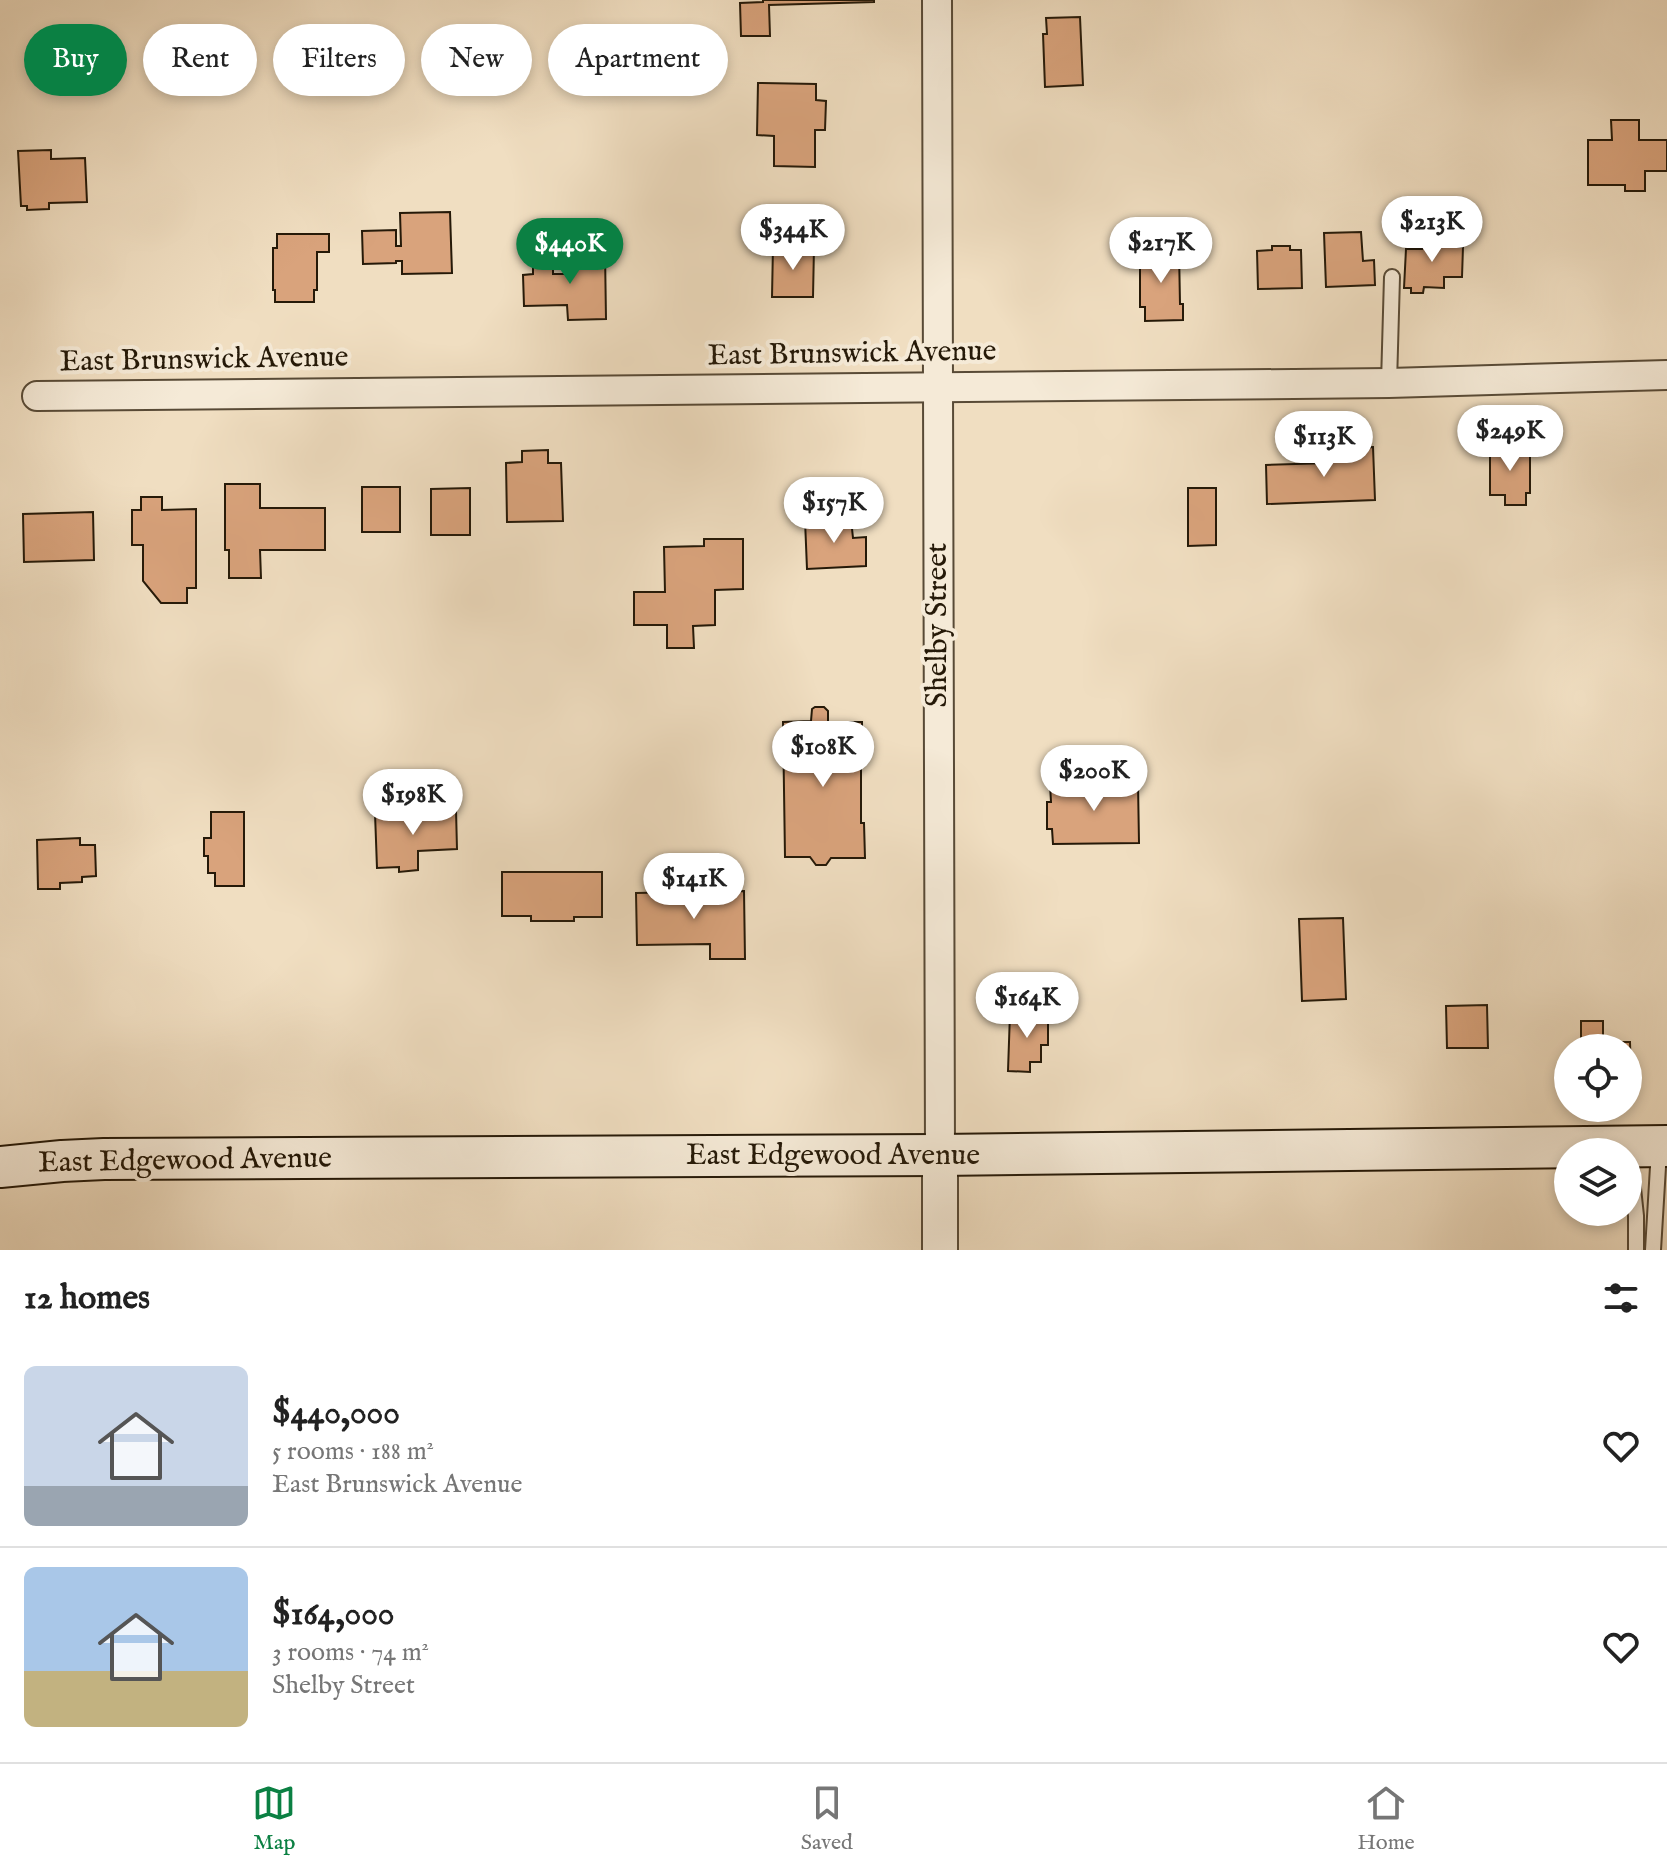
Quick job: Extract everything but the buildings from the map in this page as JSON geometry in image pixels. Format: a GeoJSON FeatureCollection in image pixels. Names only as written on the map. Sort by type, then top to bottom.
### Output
{"type":"FeatureCollection","features":[{"type":"Feature","properties":{"kind":"main road","name":"East Edgewood Avenue"},"geometry":{"type":"LineString","coordinates":[[0,1167],[104,1159],[940,1155],[1651,1146]]}},
{"type":"Feature","properties":{"kind":"street","name":"Shelby Street"},"geometry":{"type":"LineString","coordinates":[[937,0],[940,1250]]}},
{"type":"Feature","properties":{"kind":"street","name":"East Brunswick Avenue"},"geometry":{"type":"LineString","coordinates":[[37,396],[1389,383],[1667,375]]}},
{"type":"Feature","properties":{"kind":"lane"},"geometry":{"type":"LineString","coordinates":[[1389,383],[1392,277]]}},
{"type":"Feature","properties":{"kind":"lane"},"geometry":{"type":"LineString","coordinates":[[1636,1250],[1636,1216],[1651,1146]]}},
{"type":"Feature","properties":{"kind":"lane"},"geometry":{"type":"LineString","coordinates":[[1651,1146],[1653,1250]]}}]}
